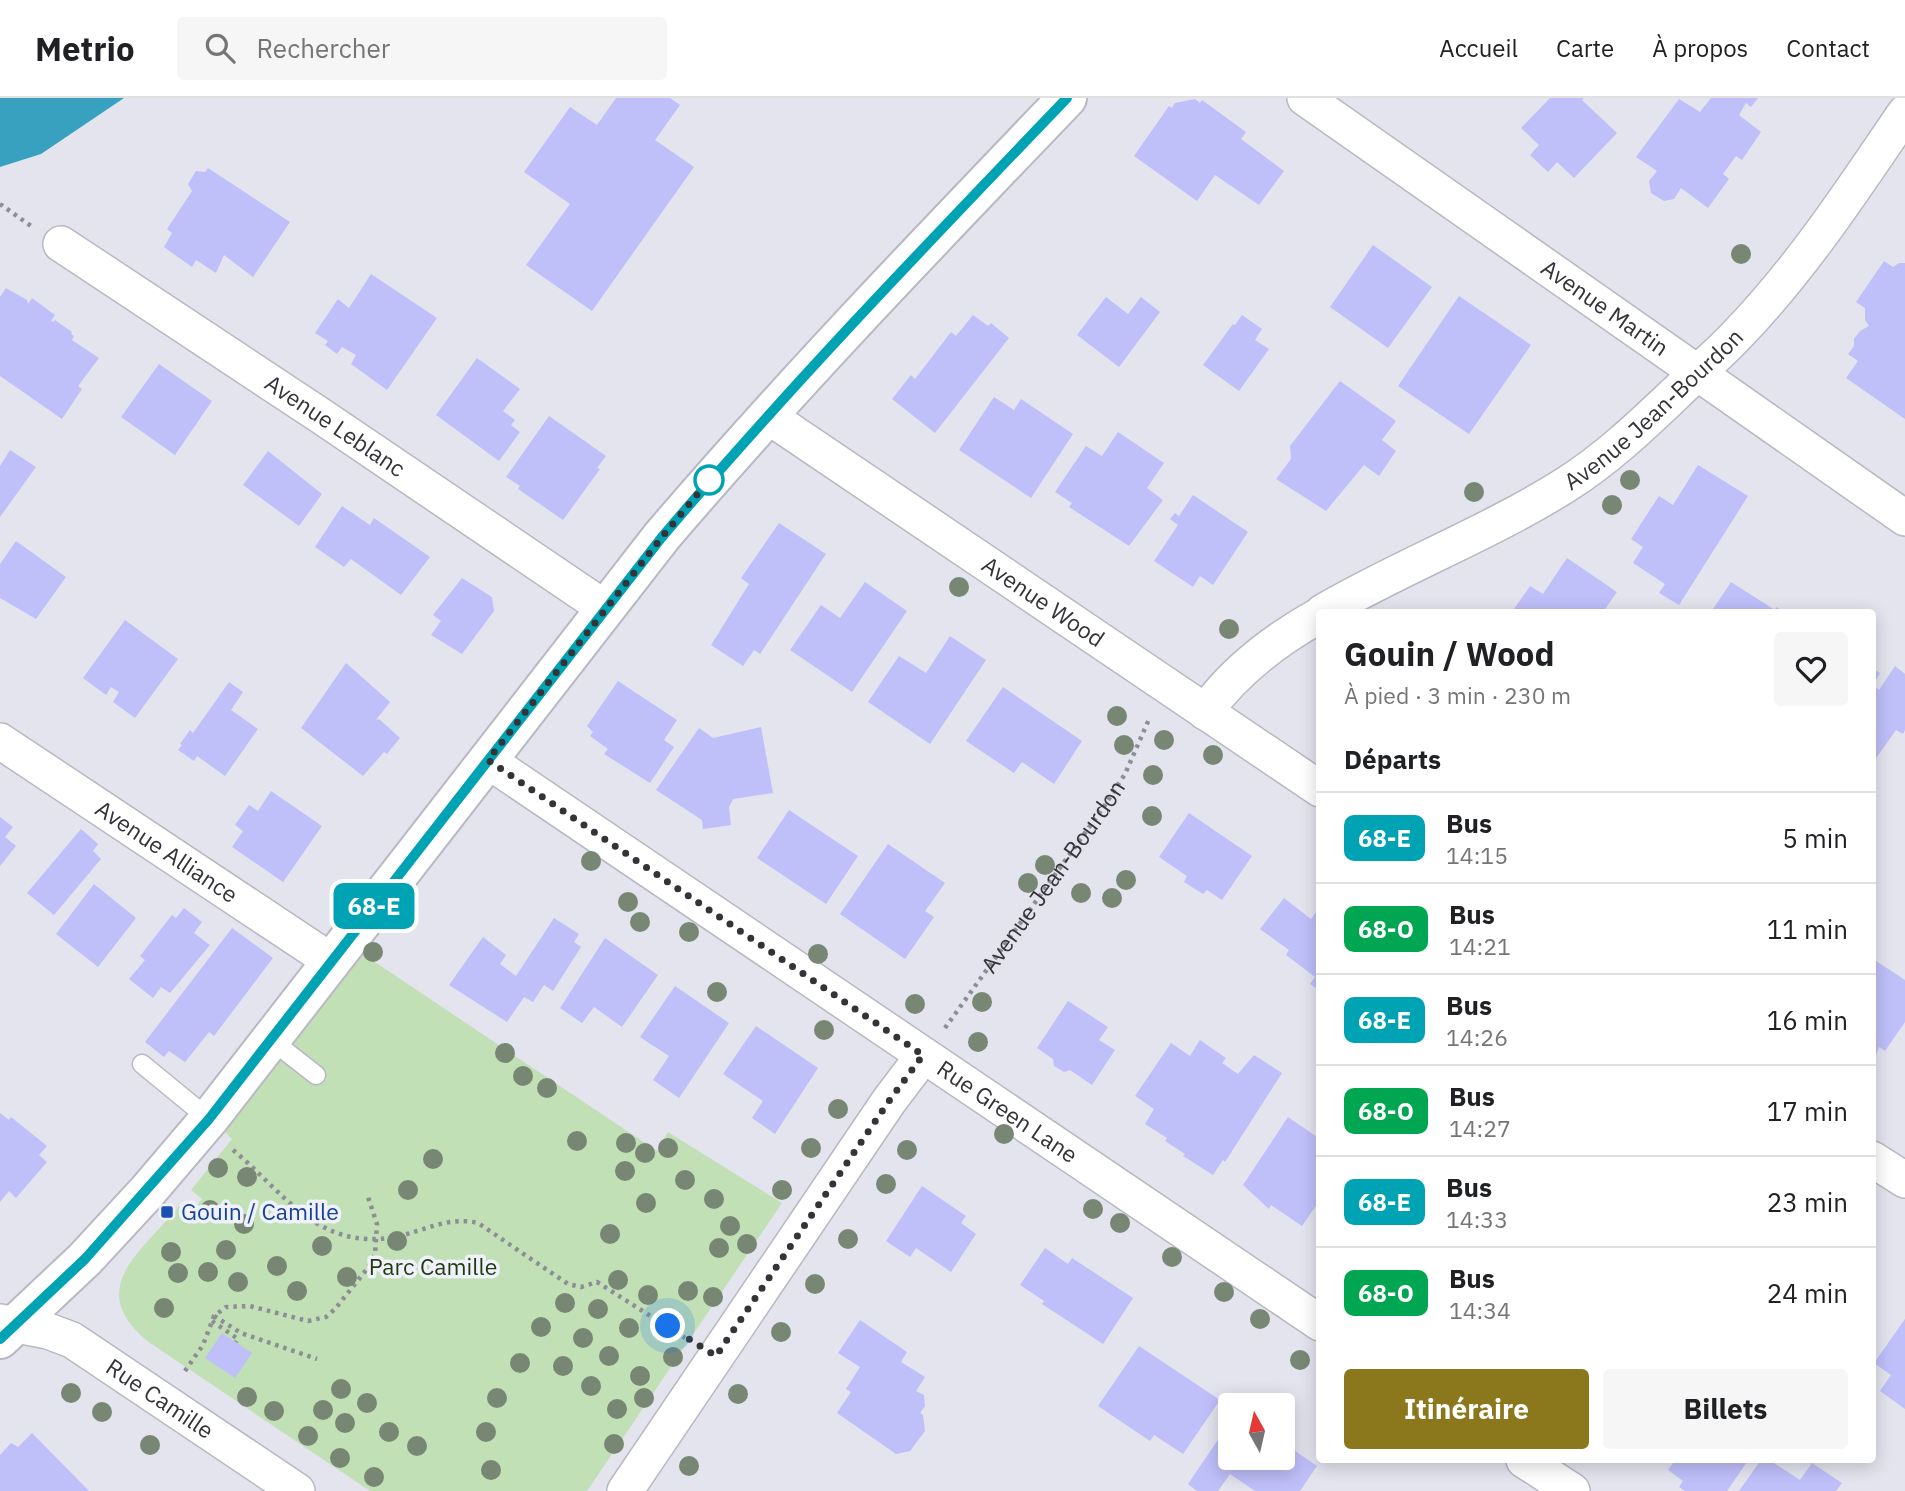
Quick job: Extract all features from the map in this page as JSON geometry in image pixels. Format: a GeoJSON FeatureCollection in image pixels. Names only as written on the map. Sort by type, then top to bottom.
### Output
{"type":"FeatureCollection","features":[{"type":"Feature","properties":{"kind":"street"},"geometry":{"type":"LineString","coordinates":[[5,1329],[85,1259],[218,1133],[270,1039],[662,537],[895,277],[1067,98]]}},
{"type":"Feature","properties":{"kind":"street","name":"Avenue Martin"},"geometry":{"type":"LineString","coordinates":[[1306,98],[1905,518]]}},
{"type":"Feature","properties":{"kind":"street","name":"Avenue Jean-Bourdon"},"geometry":{"type":"LineString","coordinates":[[1330,609],[1514,514],[1567,484],[1616,448],[1734,338],[1813,247],[1905,113]]}},
{"type":"Feature","properties":{"kind":"street","name":"Avenue Leblanc"},"geometry":{"type":"LineString","coordinates":[[61,244],[606,609]]}},
{"type":"Feature","properties":{"kind":"street","name":"Avenue Wood"},"geometry":{"type":"LineString","coordinates":[[768,416],[1316,786]]}},
{"type":"Feature","properties":{"kind":"street","name":"Avenue Jean-Bourdon"},"geometry":{"type":"LineString","coordinates":[[1205,712],[1223,687],[1239,671],[1261,653],[1316,617]]}},
{"type":"Feature","properties":{"kind":"street","name":"Avenue Alliance"},"geometry":{"type":"LineString","coordinates":[[0,741],[331,961]]}},
{"type":"Feature","properties":{"kind":"street","name":"Rue Green Lane"},"geometry":{"type":"LineString","coordinates":[[488,760],[933,1043],[1316,1320]]}},
{"type":"Feature","properties":{"kind":"street"},"geometry":{"type":"LineString","coordinates":[[625,1491],[889,1101],[933,1043]]}},
{"type":"Feature","properties":{"kind":"street"},"geometry":{"type":"LineString","coordinates":[[1876,1162],[1905,1180]]}},
{"type":"Feature","properties":{"kind":"street","name":"Rue Camille"},"geometry":{"type":"LineString","coordinates":[[5,1329],[48,1331],[72,1340],[297,1491]]}},
{"type":"Feature","properties":{"kind":"street"},"geometry":{"type":"LineString","coordinates":[[1529,1463],[1572,1491]]}},
{"type":"Feature","properties":{"kind":"lane"},"geometry":{"type":"LineString","coordinates":[[270,1039],[316,1075]]}},
{"type":"Feature","properties":{"kind":"lane"},"geometry":{"type":"LineString","coordinates":[[142,1064],[218,1133]]}},
{"type":"Feature","properties":{"kind":"path","name":"Avenue Jean-Bourdon"},"geometry":{"type":"LineString","coordinates":[[933,1043],[1079,843],[1118,784],[1152,714]]}},
{"type":"Feature","properties":{"kind":"path"},"geometry":{"type":"LineString","coordinates":[[218,1133],[296,1210],[335,1233],[377,1239],[411,1233],[450,1221],[478,1223],[568,1284],[581,1287],[597,1282],[716,1356]]}},
{"type":"Feature","properties":{"kind":"path"},"geometry":{"type":"LineString","coordinates":[[185,1371],[204,1345],[213,1318],[226,1307],[238,1305],[264,1309],[308,1321],[326,1317],[367,1269],[375,1254],[377,1223],[368,1197]]}},
{"type":"Feature","properties":{"kind":"path"},"geometry":{"type":"LineString","coordinates":[[213,1318],[238,1339],[236,1342]]}},
{"type":"Feature","properties":{"kind":"path"},"geometry":{"type":"LineString","coordinates":[[213,1318],[240,1333],[317,1359]]}},
{"type":"Feature","properties":{"kind":"green space","name":"Parc Camille"},"geometry":{"type":"Polygon","coordinates":[[[363,954],[657,1151],[668,1132],[782,1203],[587,1491],[370,1491],[150,1343],[130,1323],[121,1305],[120,1288],[125,1272],[136,1255],[179,1206],[190,1215],[202,1199],[191,1190],[232,1139],[225,1132],[363,954]]]}},
{"type":"Feature","properties":{"kind":"water"},"geometry":{"type":"Polygon","coordinates":[[[0,98],[124,98],[41,154],[0,167],[0,98]]]}},
{"type":"Feature","properties":{"kind":"building"},"geometry":{"type":"Polygon","coordinates":[[[616,98],[670,98],[680,105],[655,140],[694,167],[592,311],[526,265],[570,204],[524,172],[570,107],[597,125],[616,98]]]}},
{"type":"Feature","properties":{"kind":"building"},"geometry":{"type":"Polygon","coordinates":[[[1550,98],[1584,98],[1582,100],[1617,133],[1574,178],[1557,162],[1548,172],[1530,155],[1539,145],[1521,128],[1550,98]]]}},
{"type":"Feature","properties":{"kind":"building"},"geometry":{"type":"Polygon","coordinates":[[[1711,98],[1758,98],[1751,107],[1746,103],[1739,115],[1761,132],[1742,160],[1736,156],[1723,174],[1729,179],[1708,208],[1681,188],[1674,199],[1664,201],[1651,193],[1649,181],[1657,171],[1636,157],[1679,99],[1700,112],[1711,98]]]}},
{"type":"Feature","properties":{"kind":"building"},"geometry":{"type":"Polygon","coordinates":[[[1195,99],[1200,103],[1202,100],[1246,132],[1241,139],[1284,171],[1259,205],[1215,175],[1197,201],[1134,156],[1169,106],[1172,108],[1175,103],[1195,99]]]}},
{"type":"Feature","properties":{"kind":"building"},"geometry":{"type":"Polygon","coordinates":[[[208,168],[290,222],[253,277],[224,255],[216,273],[196,260],[192,267],[164,247],[172,233],[167,229],[192,191],[188,184],[196,171],[205,172],[208,168]]]}},
{"type":"Feature","properties":{"kind":"building"},"geometry":{"type":"Polygon","coordinates":[[[1373,245],[1432,287],[1388,348],[1330,307],[1373,245]]]}},
{"type":"Feature","properties":{"kind":"building"},"geometry":{"type":"Polygon","coordinates":[[[1884,261],[1893,267],[1905,263],[1905,419],[1846,378],[1858,361],[1848,354],[1854,346],[1854,339],[1860,331],[1869,326],[1865,320],[1865,308],[1856,302],[1884,261]]]}},
{"type":"Feature","properties":{"kind":"building"},"geometry":{"type":"Polygon","coordinates":[[[371,274],[437,318],[387,390],[351,364],[356,355],[342,347],[337,354],[325,345],[328,341],[315,333],[338,299],[349,308],[371,274]]]}},
{"type":"Feature","properties":{"kind":"building"},"geometry":{"type":"Polygon","coordinates":[[[6,288],[27,300],[28,304],[32,298],[55,315],[51,321],[55,320],[72,332],[72,340],[99,358],[78,386],[82,389],[62,419],[0,376],[0,297],[6,288]]]}},
{"type":"Feature","properties":{"kind":"building"},"geometry":{"type":"Polygon","coordinates":[[[1459,296],[1531,345],[1469,434],[1398,386],[1459,296]]]}},
{"type":"Feature","properties":{"kind":"building"},"geometry":{"type":"Polygon","coordinates":[[[1106,297],[1128,314],[1141,297],[1160,312],[1119,367],[1077,335],[1106,297]]]}},
{"type":"Feature","properties":{"kind":"building"},"geometry":{"type":"Polygon","coordinates":[[[973,315],[988,326],[991,323],[1009,338],[935,433],[892,399],[911,375],[915,379],[951,332],[956,336],[973,315]]]}},
{"type":"Feature","properties":{"kind":"building"},"geometry":{"type":"Polygon","coordinates":[[[1242,315],[1262,329],[1255,340],[1269,349],[1239,391],[1203,365],[1242,315]]]}},
{"type":"Feature","properties":{"kind":"building"},"geometry":{"type":"Polygon","coordinates":[[[477,358],[520,389],[503,411],[515,420],[511,425],[520,432],[499,461],[436,415],[477,358]]]}},
{"type":"Feature","properties":{"kind":"building"},"geometry":{"type":"Polygon","coordinates":[[[159,364],[212,401],[175,455],[121,417],[159,364]]]}},
{"type":"Feature","properties":{"kind":"building"},"geometry":{"type":"Polygon","coordinates":[[[1340,381],[1396,421],[1382,440],[1396,451],[1379,476],[1364,465],[1326,511],[1276,479],[1291,459],[1290,446],[1340,381]]]}},
{"type":"Feature","properties":{"kind":"building"},"geometry":{"type":"Polygon","coordinates":[[[994,397],[1014,410],[1021,399],[1073,434],[1031,498],[959,450],[994,397]]]}},
{"type":"Feature","properties":{"kind":"building"},"geometry":{"type":"Polygon","coordinates":[[[549,416],[606,456],[597,468],[600,469],[563,520],[518,489],[520,486],[506,477],[549,416]]]}},
{"type":"Feature","properties":{"kind":"building"},"geometry":{"type":"Polygon","coordinates":[[[1118,432],[1164,463],[1147,488],[1163,500],[1129,546],[1069,507],[1072,503],[1055,492],[1086,446],[1102,456],[1118,432]]]}},
{"type":"Feature","properties":{"kind":"building"},"geometry":{"type":"Polygon","coordinates":[[[10,450],[36,467],[0,517],[0,466],[10,450]]]}},
{"type":"Feature","properties":{"kind":"building"},"geometry":{"type":"Polygon","coordinates":[[[268,451],[322,494],[299,526],[243,485],[268,451]]]}},
{"type":"Feature","properties":{"kind":"building"},"geometry":{"type":"Polygon","coordinates":[[[1698,465],[1748,496],[1679,605],[1659,593],[1665,584],[1633,563],[1643,547],[1631,539],[1659,496],[1673,505],[1698,465]]]}},
{"type":"Feature","properties":{"kind":"building"},"geometry":{"type":"Polygon","coordinates":[[[1193,495],[1248,532],[1213,585],[1200,576],[1193,587],[1154,561],[1178,525],[1170,519],[1175,513],[1179,516],[1193,495]]]}},
{"type":"Feature","properties":{"kind":"building"},"geometry":{"type":"Polygon","coordinates":[[[342,506],[370,525],[374,518],[430,557],[401,595],[351,559],[344,567],[315,547],[342,506]]]}},
{"type":"Feature","properties":{"kind":"building"},"geometry":{"type":"Polygon","coordinates":[[[779,523],[826,554],[760,654],[754,650],[743,666],[711,645],[749,584],[741,578],[779,523]]]}},
{"type":"Feature","properties":{"kind":"building"},"geometry":{"type":"Polygon","coordinates":[[[16,541],[66,577],[36,619],[0,598],[0,564],[16,541]]]}},
{"type":"Feature","properties":{"kind":"building"},"geometry":{"type":"Polygon","coordinates":[[[1567,558],[1617,592],[1605,609],[1514,609],[1530,586],[1543,594],[1567,558]]]}},
{"type":"Feature","properties":{"kind":"building"},"geometry":{"type":"Polygon","coordinates":[[[462,578],[492,597],[494,611],[462,654],[431,635],[441,621],[433,615],[462,578]]]}},
{"type":"Feature","properties":{"kind":"building"},"geometry":{"type":"Polygon","coordinates":[[[865,582],[907,611],[852,692],[790,650],[821,605],[840,618],[865,582]]]}},
{"type":"Feature","properties":{"kind":"building"},"geometry":{"type":"Polygon","coordinates":[[[1731,582],[1773,609],[1713,609],[1731,582]]]}},
{"type":"Feature","properties":{"kind":"building"},"geometry":{"type":"Polygon","coordinates":[[[125,620],[178,659],[135,718],[113,702],[119,692],[111,687],[106,695],[83,678],[125,620]]]}},
{"type":"Feature","properties":{"kind":"building"},"geometry":{"type":"Polygon","coordinates":[[[950,636],[986,660],[930,744],[868,702],[899,656],[926,673],[950,636]]]}},
{"type":"Feature","properties":{"kind":"building"},"geometry":{"type":"Polygon","coordinates":[[[346,663],[390,702],[376,720],[379,719],[400,738],[363,776],[301,728],[346,663]]]}},
{"type":"Feature","properties":{"kind":"building"},"geometry":{"type":"Polygon","coordinates":[[[1895,666],[1905,674],[1905,730],[1903,734],[1896,730],[1876,758],[1876,688],[1879,690],[1895,666]]]}},
{"type":"Feature","properties":{"kind":"building"},"geometry":{"type":"Polygon","coordinates":[[[618,681],[677,720],[664,740],[674,747],[650,783],[604,754],[608,749],[590,736],[593,732],[587,726],[618,681]]]}},
{"type":"Feature","properties":{"kind":"building"},"geometry":{"type":"Polygon","coordinates":[[[229,682],[243,692],[231,710],[258,729],[225,776],[197,756],[194,761],[178,750],[190,730],[193,733],[229,682]]]}},
{"type":"Feature","properties":{"kind":"building"},"geometry":{"type":"Polygon","coordinates":[[[1003,687],[1082,741],[1054,784],[1022,762],[1014,773],[966,741],[1003,687]]]}},
{"type":"Feature","properties":{"kind":"building"},"geometry":{"type":"Polygon","coordinates":[[[761,727],[773,793],[733,799],[729,807],[731,825],[703,829],[702,820],[656,790],[699,728],[713,738],[761,727]]]}},
{"type":"Feature","properties":{"kind":"building"},"geometry":{"type":"Polygon","coordinates":[[[271,791],[322,826],[283,882],[232,847],[243,831],[235,825],[249,805],[258,811],[271,791]]]}},
{"type":"Feature","properties":{"kind":"building"},"geometry":{"type":"Polygon","coordinates":[[[789,810],[858,856],[826,904],[757,858],[789,810]]]}},
{"type":"Feature","properties":{"kind":"building"},"geometry":{"type":"Polygon","coordinates":[[[1189,813],[1252,856],[1222,900],[1207,890],[1203,894],[1184,882],[1187,876],[1159,857],[1189,813]]]}},
{"type":"Feature","properties":{"kind":"building"},"geometry":{"type":"Polygon","coordinates":[[[0,817],[13,827],[5,837],[16,846],[0,866],[0,817]]]}},
{"type":"Feature","properties":{"kind":"building"},"geometry":{"type":"Polygon","coordinates":[[[81,829],[98,844],[93,851],[101,859],[54,915],[27,893],[81,829]]]}},
{"type":"Feature","properties":{"kind":"building"},"geometry":{"type":"Polygon","coordinates":[[[888,844],[945,883],[925,911],[934,917],[905,959],[840,914],[888,844]]]}},
{"type":"Feature","properties":{"kind":"building"},"geometry":{"type":"Polygon","coordinates":[[[94,884],[136,918],[98,967],[56,934],[94,884]]]}},
{"type":"Feature","properties":{"kind":"building"},"geometry":{"type":"Polygon","coordinates":[[[1284,898],[1311,919],[1316,912],[1316,988],[1310,984],[1315,977],[1286,955],[1289,950],[1260,929],[1284,898]]]}},
{"type":"Feature","properties":{"kind":"building"},"geometry":{"type":"Polygon","coordinates":[[[184,908],[202,922],[194,933],[210,945],[170,993],[161,987],[153,998],[129,979],[145,960],[140,956],[172,915],[176,918],[184,908]]]}},
{"type":"Feature","properties":{"kind":"building"},"geometry":{"type":"Polygon","coordinates":[[[554,918],[579,934],[574,942],[581,947],[553,991],[544,985],[533,1002],[524,997],[507,1022],[449,985],[483,937],[506,955],[500,964],[516,976],[554,918]]]}},
{"type":"Feature","properties":{"kind":"building"},"geometry":{"type":"Polygon","coordinates":[[[232,928],[273,958],[214,1036],[209,1032],[185,1062],[169,1051],[164,1057],[145,1042],[232,928]]]}},
{"type":"Feature","properties":{"kind":"building"},"geometry":{"type":"Polygon","coordinates":[[[605,938],[658,975],[622,1027],[594,1007],[582,1023],[560,1008],[605,938]]]}},
{"type":"Feature","properties":{"kind":"building"},"geometry":{"type":"Polygon","coordinates":[[[1876,961],[1905,980],[1905,1022],[1885,1051],[1879,1047],[1876,1055],[1876,961]]]}},
{"type":"Feature","properties":{"kind":"building"},"geometry":{"type":"Polygon","coordinates":[[[675,986],[729,1023],[679,1098],[653,1080],[669,1056],[640,1037],[675,986]]]}},
{"type":"Feature","properties":{"kind":"building"},"geometry":{"type":"Polygon","coordinates":[[[1068,1001],[1108,1027],[1099,1040],[1115,1050],[1092,1085],[1070,1070],[1064,1072],[1054,1066],[1053,1059],[1037,1048],[1068,1001]]]}},
{"type":"Feature","properties":{"kind":"building"},"geometry":{"type":"Polygon","coordinates":[[[756,1026],[818,1068],[775,1134],[752,1118],[763,1101],[723,1074],[756,1026]]]}},
{"type":"Feature","properties":{"kind":"building"},"geometry":{"type":"Polygon","coordinates":[[[1200,1040],[1226,1058],[1222,1063],[1238,1074],[1254,1055],[1282,1073],[1225,1162],[1223,1160],[1213,1175],[1183,1156],[1185,1154],[1165,1141],[1167,1138],[1145,1124],[1154,1109],[1135,1096],[1171,1043],[1190,1056],[1200,1040]]]}},
{"type":"Feature","properties":{"kind":"building"},"geometry":{"type":"Polygon","coordinates":[[[0,1113],[9,1120],[11,1117],[47,1146],[39,1155],[47,1162],[16,1198],[9,1191],[0,1202],[0,1113]]]}},
{"type":"Feature","properties":{"kind":"building"},"geometry":{"type":"Polygon","coordinates":[[[1288,1117],[1316,1136],[1316,1206],[1302,1226],[1271,1205],[1269,1209],[1243,1185],[1288,1117]]]}},
{"type":"Feature","properties":{"kind":"building"},"geometry":{"type":"Polygon","coordinates":[[[922,1186],[966,1216],[961,1223],[976,1234],[951,1272],[916,1248],[910,1257],[886,1241],[922,1186]]]}},
{"type":"Feature","properties":{"kind":"building"},"geometry":{"type":"Polygon","coordinates":[[[1045,1248],[1068,1264],[1072,1258],[1133,1298],[1103,1344],[1042,1304],[1044,1301],[1020,1285],[1045,1248]]]}},
{"type":"Feature","properties":{"kind":"building"},"geometry":{"type":"Polygon","coordinates":[[[1905,1319],[1905,1409],[1880,1391],[1891,1375],[1876,1364],[1876,1360],[1905,1319]]]}},
{"type":"Feature","properties":{"kind":"building"},"geometry":{"type":"Polygon","coordinates":[[[860,1320],[907,1352],[901,1362],[925,1377],[916,1391],[924,1395],[925,1406],[920,1413],[923,1415],[925,1431],[910,1451],[896,1454],[837,1413],[851,1392],[846,1389],[860,1367],[838,1353],[860,1320]]]}},
{"type":"Feature","properties":{"kind":"building"},"geometry":{"type":"Polygon","coordinates":[[[222,1333],[252,1353],[235,1378],[205,1358],[222,1333]]]}},
{"type":"Feature","properties":{"kind":"building"},"geometry":{"type":"Polygon","coordinates":[[[1139,1346],[1218,1399],[1218,1403],[1183,1454],[1154,1435],[1150,1441],[1098,1406],[1139,1346]]]}},
{"type":"Feature","properties":{"kind":"building"},"geometry":{"type":"Polygon","coordinates":[[[32,1433],[89,1491],[0,1491],[0,1455],[11,1443],[18,1447],[32,1433]]]}},
{"type":"Feature","properties":{"kind":"building"},"geometry":{"type":"Polygon","coordinates":[[[1218,1440],[1218,1470],[1295,1470],[1295,1451],[1317,1466],[1300,1491],[1255,1491],[1230,1474],[1218,1491],[1197,1491],[1188,1484],[1218,1440]]]}},
{"type":"Feature","properties":{"kind":"building"},"geometry":{"type":"Polygon","coordinates":[[[1673,1463],[1746,1463],[1727,1491],[1685,1491],[1679,1487],[1683,1481],[1668,1470],[1673,1463]]]}},
{"type":"Feature","properties":{"kind":"building"},"geometry":{"type":"Polygon","coordinates":[[[1759,1463],[1774,1463],[1800,1480],[1812,1463],[1842,1483],[1836,1491],[1739,1491],[1759,1463]]]}},
{"type":"Feature","properties":{"kind":"bus line","name":"68-E"},"geometry":{"type":"LineString","coordinates":[[0,1339],[85,1259],[146,1194],[209,1119],[662,537],[710,480],[895,277],[1067,98]]}},
{"type":"Feature","properties":{"kind":"place","name":"Gouin / Camille"},"geometry":{"type":"Point","coordinates":[167,1212]}},
{"type":"Feature","properties":{"kind":"route"},"geometry":{"type":"LineString","coordinates":[[668,1326],[716,1356],[923,1055],[488,760],[709,480]]}}]}
